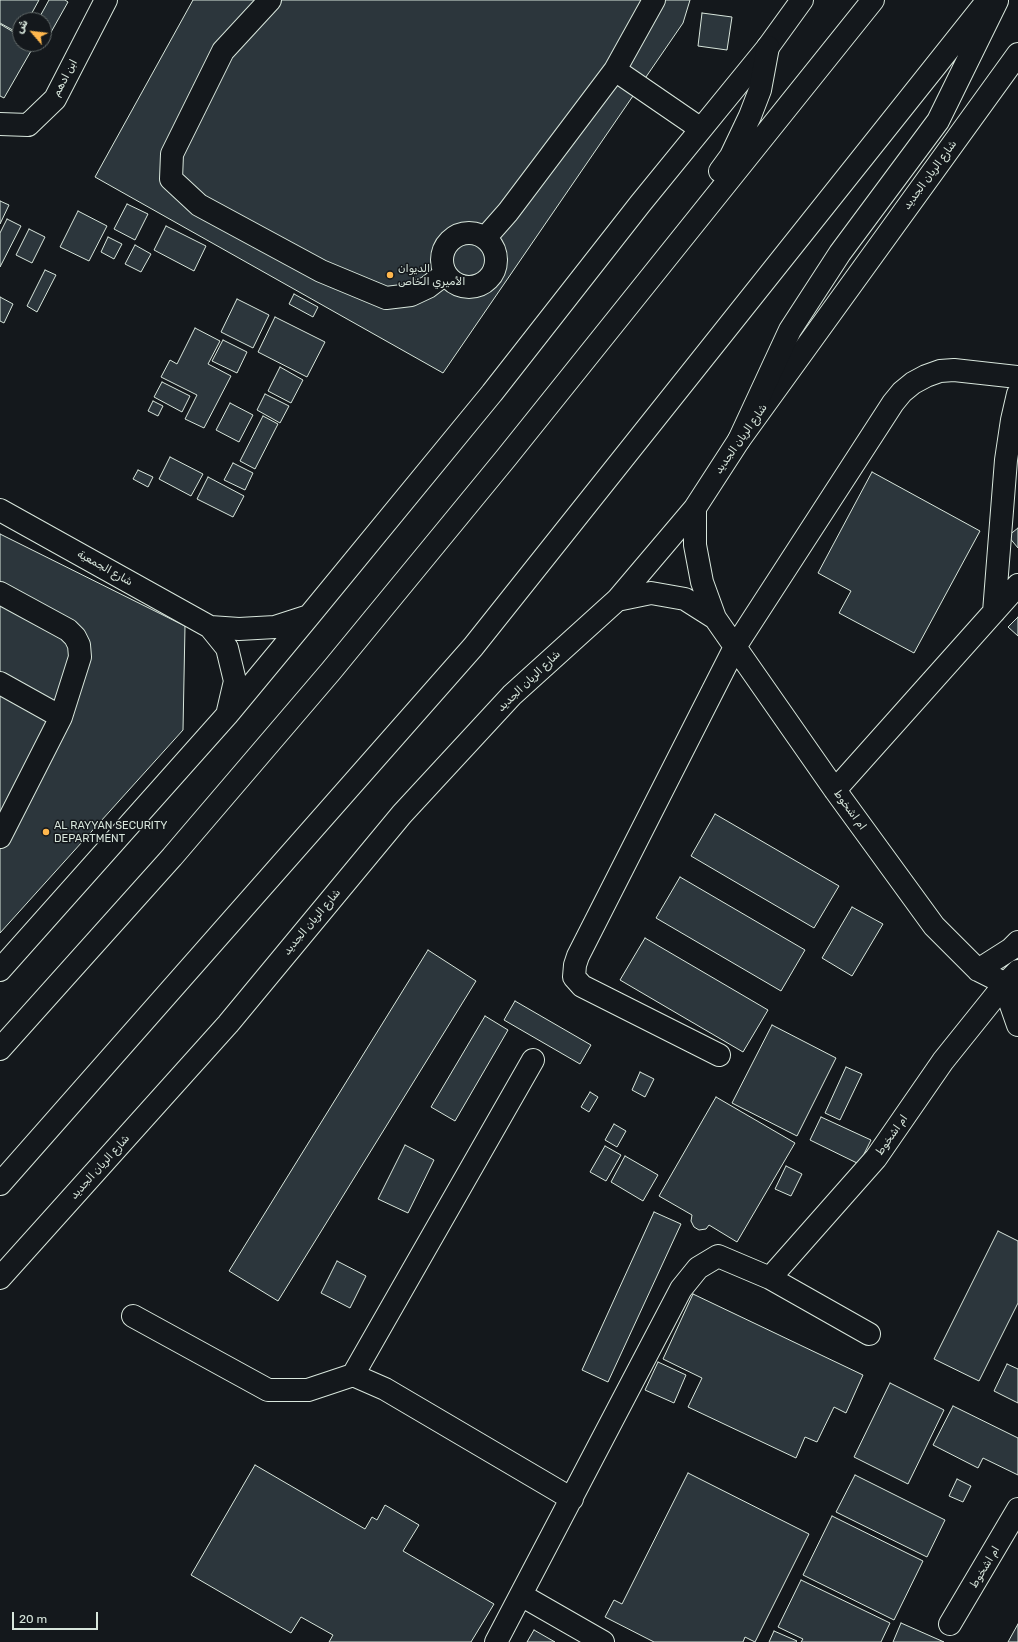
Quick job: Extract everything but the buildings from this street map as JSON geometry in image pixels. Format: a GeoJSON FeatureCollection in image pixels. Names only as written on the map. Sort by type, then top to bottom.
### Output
{"type":"FeatureCollection","features":[{"type":"Feature","properties":{"kind":"main road","name":"ابن ادهم"},"geometry":{"type":"LineString","coordinates":[[0,124],[28,125],[55,99],[106,0]]}},
{"type":"Feature","properties":{"kind":"main road"},"geometry":{"type":"LineString","coordinates":[[270,0],[223,51],[172,154],[171,179],[199,206],[321,271],[386,298],[411,295],[428,287],[445,274]]}},
{"type":"Feature","properties":{"kind":"main road"},"geometry":{"type":"LineString","coordinates":[[486,237],[508,212],[615,70],[654,0]]}},
{"type":"Feature","properties":{"kind":"main road"},"geometry":{"type":"LineString","coordinates":[[0,1049],[172,857],[331,671],[506,458],[873,0]]}},
{"type":"Feature","properties":{"kind":"main road"},"geometry":{"type":"LineString","coordinates":[[0,1184],[473,647],[988,0]]}},
{"type":"Feature","properties":{"kind":"main road"},"geometry":{"type":"LineString","coordinates":[[739,440],[790,330],[840,253],[938,121],[998,0]]}},
{"type":"Feature","properties":{"kind":"main road"},"geometry":{"type":"LineString","coordinates":[[0,970],[227,715],[309,616],[492,393],[582,277],[768,46],[801,1]]}},
{"type":"Feature","properties":{"kind":"main road"},"geometry":{"type":"LineString","coordinates":[[595,346],[731,156],[750,116],[760,90],[768,46]]}},
{"type":"Feature","properties":{"kind":"main road","name":"شارع الريان الجديد"},"geometry":{"type":"LineString","coordinates":[[0,1278],[228,1024],[402,814],[512,696],[616,600],[694,508],[739,440],[1018,54]]}},
{"type":"Feature","properties":{"kind":"main road"},"geometry":{"type":"LineString","coordinates":[[615,70],[701,129]]}},
{"type":"Feature","properties":{"kind":"main road"},"geometry":{"type":"LineString","coordinates":[[465,232],[476,233],[486,237],[496,256],[495,266],[491,276],[483,284],[472,287],[462,287],[452,282],[445,274],[442,264],[442,253],[447,243],[455,236],[465,232]]}},
{"type":"Feature","properties":{"kind":"main road"},"geometry":{"type":"LineString","coordinates":[[719,1055],[582,986],[574,977],[575,965],[735,647],[893,403],[902,392],[914,382],[940,371],[954,370],[1018,377]]}},
{"type":"Feature","properties":{"kind":"main road"},"geometry":{"type":"LineString","coordinates":[[994,612],[1006,460],[1012,420],[1018,394]]}},
{"type":"Feature","properties":{"kind":"main road","name":"ام اشخوط"},"geometry":{"type":"LineString","coordinates":[[694,508],[695,545],[702,582],[715,618],[835,790],[934,926],[978,970],[1013,982],[943,1061],[876,1158],[770,1278]]}},
{"type":"Feature","properties":{"kind":"main road","name":"شارع الجمعية"},"geometry":{"type":"LineString","coordinates":[[0,510],[210,627],[227,648],[235,681],[227,715]]}},
{"type":"Feature","properties":{"kind":"main road"},"geometry":{"type":"LineString","coordinates":[[835,790],[1018,586]]}},
{"type":"Feature","properties":{"kind":"main road"},"geometry":{"type":"LineString","coordinates":[[0,593],[68,630],[75,637],[80,657],[61,717],[0,837]]}},
{"type":"Feature","properties":{"kind":"main road","name":"ام اشخوط"},"geometry":{"type":"LineString","coordinates":[[616,600],[651,593],[685,599],[715,618]]}},
{"type":"Feature","properties":{"kind":"main road","name":"شارع الجمعية"},"geometry":{"type":"LineString","coordinates":[[210,627],[239,629],[275,627],[309,616]]}},
{"type":"Feature","properties":{"kind":"main road"},"geometry":{"type":"LineString","coordinates":[[0,683],[61,717]]}},
{"type":"Feature","properties":{"kind":"main road"},"geometry":{"type":"LineString","coordinates":[[978,970],[1011,949],[1018,942]]}},
{"type":"Feature","properties":{"kind":"main road"},"geometry":{"type":"LineString","coordinates":[[1013,982],[1018,1025]]}},
{"type":"Feature","properties":{"kind":"main road"},"geometry":{"type":"LineString","coordinates":[[133,1316],[268,1390],[308,1390],[353,1375],[533,1060]]}},
{"type":"Feature","properties":{"kind":"main road"},"geometry":{"type":"LineString","coordinates":[[496,1642],[681,1289],[698,1268],[718,1256],[770,1278],[869,1334]]}},
{"type":"Feature","properties":{"kind":"main road"},"geometry":{"type":"LineString","coordinates":[[353,1375],[385,1389],[572,1499]]}},
{"type":"Feature","properties":{"kind":"main road","name":"ام اشخوط"},"geometry":{"type":"LineString","coordinates":[[950,1624],[1018,1509]]}},
{"type":"Feature","properties":{"kind":"main road"},"geometry":{"type":"LineString","coordinates":[[521,1595],[603,1642]]}},
{"type":"Feature","properties":{"kind":"place","name":"الديوان الأميري الخاص"},"geometry":{"type":"Point","coordinates":[390,275]}},
{"type":"Feature","properties":{"kind":"place","name":"AL RAYYAN SECURITY DEPARTMENT"},"geometry":{"type":"Point","coordinates":[46,832]}}]}
